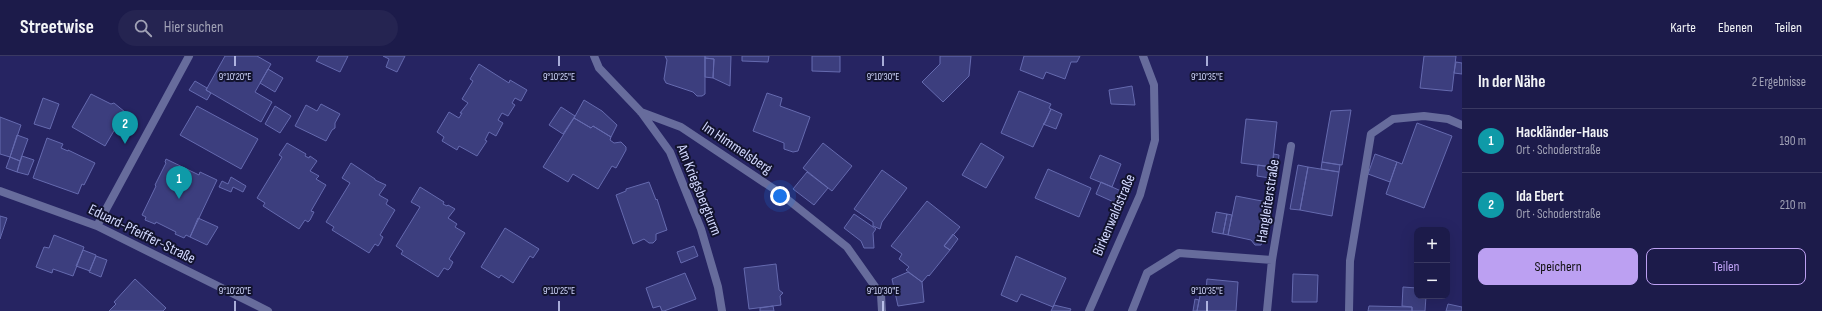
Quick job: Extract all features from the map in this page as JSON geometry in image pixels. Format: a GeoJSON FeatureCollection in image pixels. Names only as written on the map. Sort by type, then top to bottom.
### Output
{"type":"FeatureCollection","features":[{"type":"Feature","properties":{"kind":"street"},"geometry":{"type":"LineString","coordinates":[[97,226],[189,56]]}},
{"type":"Feature","properties":{"kind":"street","name":"Am Kriegsbergturm"},"geometry":{"type":"LineString","coordinates":[[594,56],[599,68],[641,112],[670,152],[702,229],[718,287],[722,311]]}},
{"type":"Feature","properties":{"kind":"street","name":"Birkenwaldstraße"},"geometry":{"type":"LineString","coordinates":[[1089,311],[1140,195],[1155,140],[1154,85],[1143,56]]}},
{"type":"Feature","properties":{"kind":"street","name":"Im Himmelsberg"},"geometry":{"type":"LineString","coordinates":[[641,112],[681,127],[777,191],[841,242],[881,295],[882,311]]}},
{"type":"Feature","properties":{"kind":"street"},"geometry":{"type":"LineString","coordinates":[[1348,311],[1350,261],[1371,134],[1393,119],[1424,116],[1448,119],[1462,125]]}},
{"type":"Feature","properties":{"kind":"street","name":"Hangleiterstraße"},"geometry":{"type":"LineString","coordinates":[[1267,311],[1272,260],[1291,146]]}},
{"type":"Feature","properties":{"kind":"street","name":"Eduard-Pfeiffer-Straße"},"geometry":{"type":"LineString","coordinates":[[0,191],[97,226],[268,311]]}},
{"type":"Feature","properties":{"kind":"street","name":"Hangleiterstraße"},"geometry":{"type":"LineString","coordinates":[[1132,311],[1147,273],[1179,253],[1272,260]]}},
{"type":"Feature","properties":{"kind":"building"},"geometry":{"type":"Polygon","coordinates":[[[225,56],[257,56],[271,64],[255,92],[272,102],[261,122],[206,90],[225,56]]]}},
{"type":"Feature","properties":{"kind":"building"},"geometry":{"type":"Polygon","coordinates":[[[319,56],[348,56],[340,72],[316,61],[319,56]]]}},
{"type":"Feature","properties":{"kind":"building"},"geometry":{"type":"Polygon","coordinates":[[[383,56],[405,56],[397,72],[386,67],[389,59],[383,56]]]}},
{"type":"Feature","properties":{"kind":"building"},"geometry":{"type":"Polygon","coordinates":[[[665,56],[705,56],[705,94],[702,96],[697,96],[693,92],[666,83],[664,79],[667,60],[665,56]]]}},
{"type":"Feature","properties":{"kind":"building"},"geometry":{"type":"Polygon","coordinates":[[[705,56],[731,56],[730,86],[713,78],[714,59],[705,58],[705,56]]]}},
{"type":"Feature","properties":{"kind":"building"},"geometry":{"type":"Polygon","coordinates":[[[742,56],[769,56],[768,62],[742,61],[742,56]]]}},
{"type":"Feature","properties":{"kind":"building"},"geometry":{"type":"Polygon","coordinates":[[[812,56],[840,56],[840,72],[812,71],[812,56]]]}},
{"type":"Feature","properties":{"kind":"building"},"geometry":{"type":"Polygon","coordinates":[[[940,56],[971,56],[969,76],[943,102],[922,82],[940,64],[940,56]]]}},
{"type":"Feature","properties":{"kind":"building"},"geometry":{"type":"Polygon","coordinates":[[[1024,56],[1080,56],[1077,62],[1071,62],[1065,79],[1046,72],[1043,79],[1020,70],[1024,56]]]}},
{"type":"Feature","properties":{"kind":"building"},"geometry":{"type":"Polygon","coordinates":[[[1424,56],[1456,56],[1452,91],[1420,88],[1424,56]]]}},
{"type":"Feature","properties":{"kind":"building"},"geometry":{"type":"Polygon","coordinates":[[[705,58],[714,59],[713,78],[705,77],[705,58]]]}},
{"type":"Feature","properties":{"kind":"building"},"geometry":{"type":"Polygon","coordinates":[[[1456,62],[1462,63],[1462,74],[1454,73],[1456,62]]]}},
{"type":"Feature","properties":{"kind":"building"},"geometry":{"type":"Polygon","coordinates":[[[479,64],[509,83],[510,80],[527,90],[521,101],[515,98],[512,103],[515,105],[508,116],[502,113],[498,120],[503,123],[496,136],[489,132],[485,140],[487,141],[477,156],[459,146],[457,150],[442,141],[444,137],[437,132],[449,112],[459,118],[462,113],[460,113],[468,103],[462,99],[473,81],[470,79],[479,64]]]}},
{"type":"Feature","properties":{"kind":"building"},"geometry":{"type":"Polygon","coordinates":[[[268,69],[283,78],[275,92],[260,83],[268,69]]]}},
{"type":"Feature","properties":{"kind":"building"},"geometry":{"type":"Polygon","coordinates":[[[195,81],[207,88],[206,90],[211,93],[207,100],[189,90],[195,81]]]}},
{"type":"Feature","properties":{"kind":"building"},"geometry":{"type":"Polygon","coordinates":[[[1132,86],[1135,105],[1111,104],[1109,90],[1132,86]]]}},
{"type":"Feature","properties":{"kind":"building"},"geometry":{"type":"Polygon","coordinates":[[[1019,91],[1051,104],[1049,108],[1051,109],[1033,147],[1001,133],[1019,91]]]}},
{"type":"Feature","properties":{"kind":"building"},"geometry":{"type":"Polygon","coordinates":[[[767,93],[782,98],[780,106],[810,117],[798,151],[793,152],[784,149],[784,143],[753,131],[767,93]]]}},
{"type":"Feature","properties":{"kind":"building"},"geometry":{"type":"Polygon","coordinates":[[[91,94],[111,104],[114,103],[125,112],[105,146],[72,127],[91,94]]]}},
{"type":"Feature","properties":{"kind":"building"},"geometry":{"type":"Polygon","coordinates":[[[43,98],[59,104],[50,129],[34,124],[43,98]]]}},
{"type":"Feature","properties":{"kind":"building"},"geometry":{"type":"Polygon","coordinates":[[[584,100],[602,111],[617,125],[611,137],[593,126],[591,128],[574,118],[584,100]]]}},
{"type":"Feature","properties":{"kind":"building"},"geometry":{"type":"Polygon","coordinates":[[[321,104],[340,114],[335,123],[335,128],[332,130],[326,141],[295,126],[306,105],[317,111],[321,104]]]}},
{"type":"Feature","properties":{"kind":"building"},"geometry":{"type":"Polygon","coordinates":[[[197,106],[258,139],[241,169],[180,135],[197,106]]]}},
{"type":"Feature","properties":{"kind":"building"},"geometry":{"type":"Polygon","coordinates":[[[275,106],[291,116],[280,133],[265,124],[275,106]]]}},
{"type":"Feature","properties":{"kind":"building"},"geometry":{"type":"Polygon","coordinates":[[[561,107],[575,116],[563,134],[549,125],[561,107]]]}},
{"type":"Feature","properties":{"kind":"building"},"geometry":{"type":"Polygon","coordinates":[[[1051,109],[1062,114],[1056,129],[1043,124],[1045,123],[1051,109]]]}},
{"type":"Feature","properties":{"kind":"building"},"geometry":{"type":"Polygon","coordinates":[[[1351,110],[1342,165],[1322,162],[1331,111],[1351,110]]]}},
{"type":"Feature","properties":{"kind":"building"},"geometry":{"type":"Polygon","coordinates":[[[0,117],[21,125],[10,157],[0,154],[0,117]]]}},
{"type":"Feature","properties":{"kind":"building"},"geometry":{"type":"Polygon","coordinates":[[[574,118],[591,128],[593,126],[611,137],[610,140],[614,143],[621,142],[626,147],[626,150],[616,168],[612,166],[598,189],[573,174],[568,182],[543,167],[574,118]]]}},
{"type":"Feature","properties":{"kind":"building"},"geometry":{"type":"Polygon","coordinates":[[[1246,119],[1277,122],[1272,167],[1241,163],[1246,119]]]}},
{"type":"Feature","properties":{"kind":"building"},"geometry":{"type":"Polygon","coordinates":[[[1417,123],[1452,136],[1424,208],[1386,194],[1397,162],[1402,164],[1417,123]]]}},
{"type":"Feature","properties":{"kind":"building"},"geometry":{"type":"Polygon","coordinates":[[[17,135],[28,139],[20,161],[10,157],[17,135]]]}},
{"type":"Feature","properties":{"kind":"building"},"geometry":{"type":"Polygon","coordinates":[[[47,138],[63,144],[61,148],[95,163],[84,185],[82,184],[78,194],[33,178],[47,138]]]}},
{"type":"Feature","properties":{"kind":"building"},"geometry":{"type":"Polygon","coordinates":[[[287,143],[306,154],[305,156],[309,158],[310,156],[317,161],[310,171],[319,176],[316,179],[326,185],[311,211],[314,212],[310,220],[308,222],[305,220],[299,229],[263,206],[265,203],[257,198],[282,157],[279,155],[287,143]]]}},
{"type":"Feature","properties":{"kind":"building"},"geometry":{"type":"Polygon","coordinates":[[[823,143],[852,166],[832,191],[803,168],[823,143]]]}},
{"type":"Feature","properties":{"kind":"building"},"geometry":{"type":"Polygon","coordinates":[[[981,143],[1004,157],[986,188],[962,175],[981,143]]]}},
{"type":"Feature","properties":{"kind":"building"},"geometry":{"type":"Polygon","coordinates":[[[1274,154],[1279,155],[1276,179],[1257,176],[1258,165],[1272,167],[1274,154]]]}},
{"type":"Feature","properties":{"kind":"building"},"geometry":{"type":"Polygon","coordinates":[[[1375,154],[1397,162],[1390,182],[1368,174],[1375,154]]]}},
{"type":"Feature","properties":{"kind":"building"},"geometry":{"type":"Polygon","coordinates":[[[1100,155],[1121,164],[1112,187],[1090,178],[1100,155]]]}},
{"type":"Feature","properties":{"kind":"building"},"geometry":{"type":"Polygon","coordinates":[[[22,156],[34,160],[28,175],[17,172],[22,156]]]}},
{"type":"Feature","properties":{"kind":"building"},"geometry":{"type":"Polygon","coordinates":[[[10,157],[20,161],[17,172],[6,168],[10,157]]]}},
{"type":"Feature","properties":{"kind":"building"},"geometry":{"type":"Polygon","coordinates":[[[166,159],[199,175],[200,172],[217,180],[190,237],[186,235],[184,238],[175,234],[176,232],[156,222],[155,224],[145,220],[146,217],[142,215],[166,163],[166,159]]]}},
{"type":"Feature","properties":{"kind":"building"},"geometry":{"type":"Polygon","coordinates":[[[1322,162],[1340,165],[1339,172],[1321,169],[1322,162]]]}},
{"type":"Feature","properties":{"kind":"building"},"geometry":{"type":"Polygon","coordinates":[[[351,163],[375,180],[386,185],[379,195],[388,200],[386,204],[395,210],[380,235],[383,237],[380,243],[378,246],[375,244],[369,253],[332,230],[334,227],[326,222],[350,183],[342,178],[351,163]]]}},
{"type":"Feature","properties":{"kind":"building"},"geometry":{"type":"Polygon","coordinates":[[[1298,165],[1308,167],[1300,210],[1290,209],[1298,165]]]}},
{"type":"Feature","properties":{"kind":"building"},"geometry":{"type":"Polygon","coordinates":[[[1308,167],[1339,172],[1332,216],[1300,210],[1308,167]]]}},
{"type":"Feature","properties":{"kind":"building"},"geometry":{"type":"Polygon","coordinates":[[[1048,169],[1091,188],[1079,217],[1035,198],[1048,169]]]}},
{"type":"Feature","properties":{"kind":"building"},"geometry":{"type":"Polygon","coordinates":[[[882,170],[907,188],[882,222],[880,229],[873,226],[873,222],[854,209],[882,170]]]}},
{"type":"Feature","properties":{"kind":"building"},"geometry":{"type":"Polygon","coordinates":[[[807,172],[828,188],[814,205],[793,189],[807,172]]]}},
{"type":"Feature","properties":{"kind":"building"},"geometry":{"type":"Polygon","coordinates":[[[231,177],[246,186],[243,192],[233,187],[231,192],[219,187],[222,181],[228,184],[231,177]]]}},
{"type":"Feature","properties":{"kind":"building"},"geometry":{"type":"Polygon","coordinates":[[[649,182],[656,200],[657,199],[667,230],[656,234],[656,240],[653,243],[649,243],[644,239],[633,244],[616,195],[626,191],[626,189],[649,182]]]}},
{"type":"Feature","properties":{"kind":"building"},"geometry":{"type":"Polygon","coordinates":[[[1101,182],[1121,191],[1116,203],[1096,194],[1101,182]]]}},
{"type":"Feature","properties":{"kind":"building"},"geometry":{"type":"Polygon","coordinates":[[[420,187],[444,202],[443,204],[455,209],[448,218],[457,224],[455,227],[465,233],[449,259],[453,262],[450,268],[448,270],[444,268],[438,277],[401,254],[403,251],[396,246],[420,207],[411,202],[420,187]]]}},
{"type":"Feature","properties":{"kind":"building"},"geometry":{"type":"Polygon","coordinates":[[[1236,196],[1267,202],[1261,234],[1263,240],[1261,245],[1255,245],[1251,240],[1228,235],[1236,196]]]}},
{"type":"Feature","properties":{"kind":"building"},"geometry":{"type":"Polygon","coordinates":[[[927,201],[960,227],[944,246],[950,250],[929,276],[928,275],[922,282],[906,270],[909,267],[899,259],[902,254],[891,246],[927,201]]]}},
{"type":"Feature","properties":{"kind":"building"},"geometry":{"type":"Polygon","coordinates":[[[1216,212],[1227,214],[1223,234],[1212,232],[1216,212]]]}},
{"type":"Feature","properties":{"kind":"building"},"geometry":{"type":"Polygon","coordinates":[[[854,214],[876,229],[873,233],[874,248],[864,248],[861,241],[844,228],[854,214]]]}},
{"type":"Feature","properties":{"kind":"building"},"geometry":{"type":"Polygon","coordinates":[[[1227,214],[1232,215],[1228,235],[1223,234],[1227,214]]]}},
{"type":"Feature","properties":{"kind":"building"},"geometry":{"type":"Polygon","coordinates":[[[0,216],[7,218],[0,239],[0,216]]]}},
{"type":"Feature","properties":{"kind":"building"},"geometry":{"type":"Polygon","coordinates":[[[198,218],[218,227],[207,245],[190,237],[198,218]]]}},
{"type":"Feature","properties":{"kind":"building"},"geometry":{"type":"Polygon","coordinates":[[[505,228],[539,249],[533,258],[530,256],[513,283],[501,275],[499,278],[481,267],[505,228]]]}},
{"type":"Feature","properties":{"kind":"building"},"geometry":{"type":"Polygon","coordinates":[[[953,234],[958,239],[950,250],[944,246],[953,234]]]}},
{"type":"Feature","properties":{"kind":"building"},"geometry":{"type":"Polygon","coordinates":[[[54,235],[84,247],[73,276],[53,269],[52,273],[36,267],[44,247],[49,248],[54,235]]]}},
{"type":"Feature","properties":{"kind":"building"},"geometry":{"type":"Polygon","coordinates":[[[694,246],[698,256],[681,263],[677,252],[694,246]]]}},
{"type":"Feature","properties":{"kind":"building"},"geometry":{"type":"Polygon","coordinates":[[[83,250],[96,255],[90,271],[76,266],[83,250]]]}},
{"type":"Feature","properties":{"kind":"building"},"geometry":{"type":"Polygon","coordinates":[[[96,256],[107,260],[101,277],[89,272],[96,256]]]}},
{"type":"Feature","properties":{"kind":"building"},"geometry":{"type":"Polygon","coordinates":[[[1016,256],[1066,278],[1053,307],[1021,294],[1017,302],[1001,295],[1016,256]]]}},
{"type":"Feature","properties":{"kind":"building"},"geometry":{"type":"Polygon","coordinates":[[[776,264],[779,290],[783,293],[780,296],[781,305],[749,309],[744,268],[776,264]]]}},
{"type":"Feature","properties":{"kind":"building"},"geometry":{"type":"Polygon","coordinates":[[[908,272],[922,282],[924,302],[898,306],[892,279],[908,272]]]}},
{"type":"Feature","properties":{"kind":"building"},"geometry":{"type":"Polygon","coordinates":[[[685,273],[696,299],[664,311],[662,311],[660,306],[653,308],[646,288],[685,273]]]}},
{"type":"Feature","properties":{"kind":"building"},"geometry":{"type":"Polygon","coordinates":[[[1293,274],[1318,275],[1317,302],[1292,302],[1293,274]]]}},
{"type":"Feature","properties":{"kind":"building"},"geometry":{"type":"Polygon","coordinates":[[[135,279],[166,308],[163,311],[109,311],[116,304],[114,302],[135,279]]]}},
{"type":"Feature","properties":{"kind":"building"},"geometry":{"type":"Polygon","coordinates":[[[1207,279],[1238,282],[1236,311],[1197,311],[1201,291],[1206,291],[1207,279]]]}},
{"type":"Feature","properties":{"kind":"building"},"geometry":{"type":"Polygon","coordinates":[[[1403,287],[1414,288],[1414,299],[1426,299],[1425,311],[1412,311],[1412,307],[1402,306],[1403,287]]]}},
{"type":"Feature","properties":{"kind":"building"},"geometry":{"type":"Polygon","coordinates":[[[1195,299],[1199,300],[1197,311],[1193,311],[1195,299]]]}},
{"type":"Feature","properties":{"kind":"building"},"geometry":{"type":"Polygon","coordinates":[[[1448,304],[1462,307],[1462,311],[1446,311],[1448,304]]]}},
{"type":"Feature","properties":{"kind":"building"},"geometry":{"type":"Polygon","coordinates":[[[1054,305],[1071,309],[1070,311],[1051,311],[1054,305]]]}},
{"type":"Feature","properties":{"kind":"building"},"geometry":{"type":"Polygon","coordinates":[[[773,306],[774,311],[760,311],[760,308],[773,306]]]}},
{"type":"Feature","properties":{"kind":"building"},"geometry":{"type":"Polygon","coordinates":[[[1369,306],[1412,307],[1412,311],[1368,311],[1369,306]]]}},
{"type":"Feature","properties":{"kind":"place","name":"Ida Ebert"},"geometry":{"type":"Point","coordinates":[125,144]}},
{"type":"Feature","properties":{"kind":"place","name":"Hackländer-Haus"},"geometry":{"type":"Point","coordinates":[179,199]}}]}
